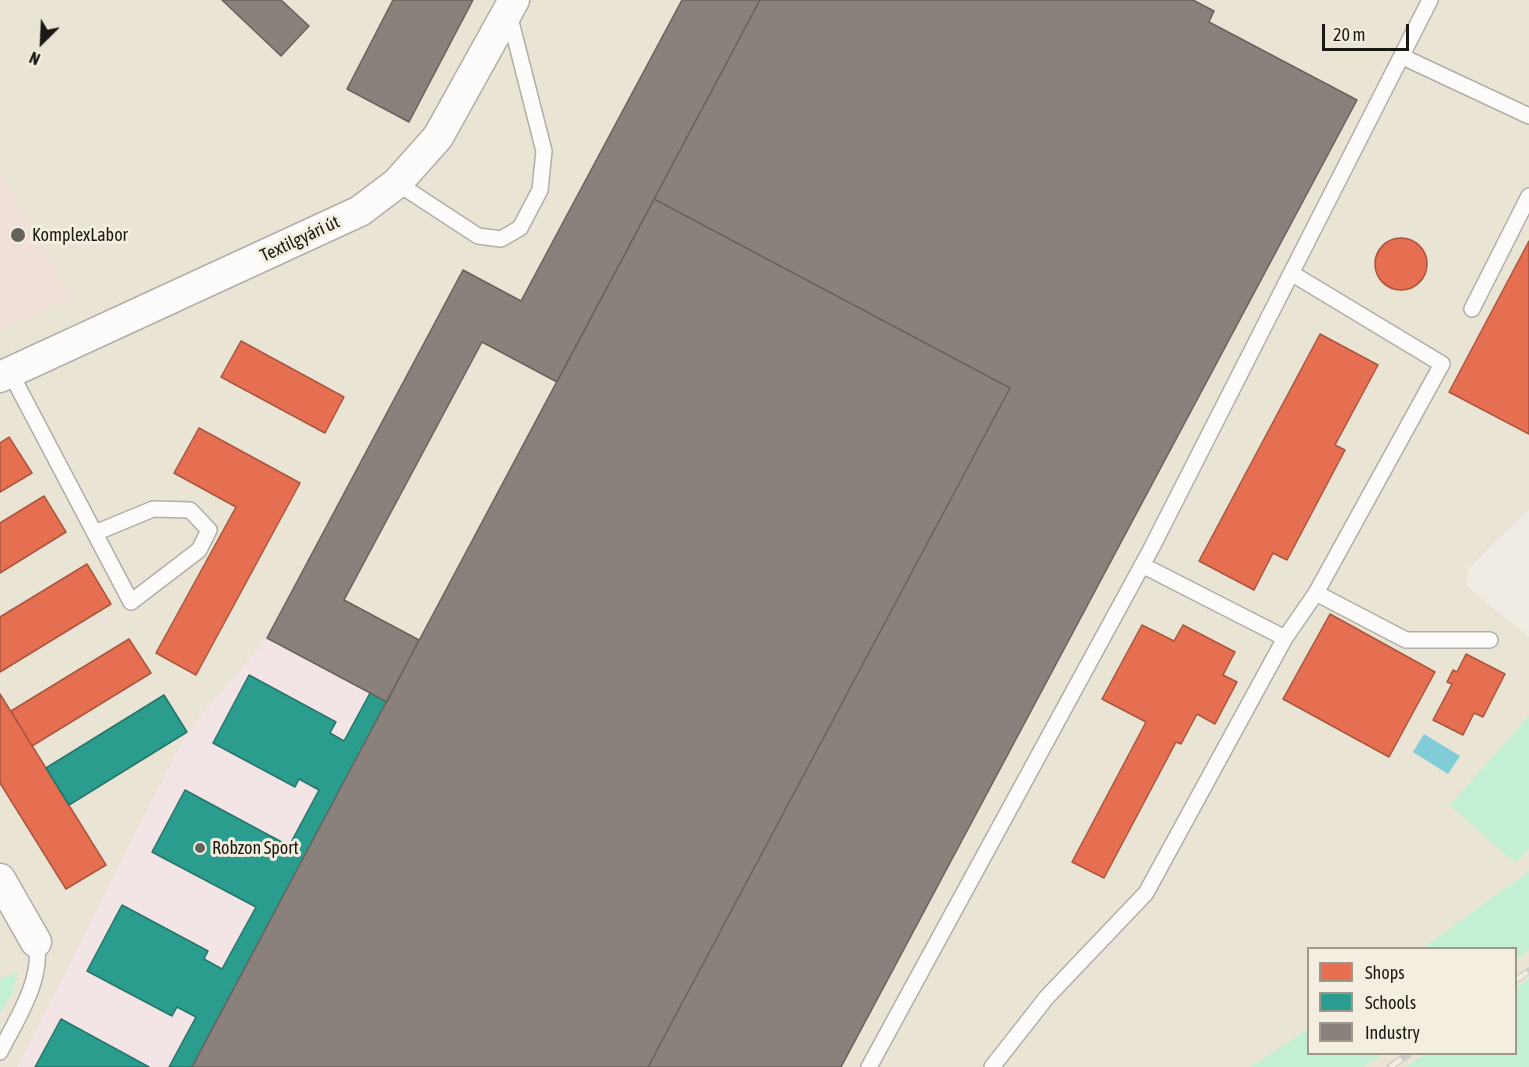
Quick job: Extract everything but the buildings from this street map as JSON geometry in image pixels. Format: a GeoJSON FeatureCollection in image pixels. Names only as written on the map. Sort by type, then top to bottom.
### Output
{"type":"FeatureCollection","features":[{"type":"Feature","properties":{"kind":"street","name":"Textilgyári út"},"geometry":{"type":"LineString","coordinates":[[5,374],[360,211],[397,183],[438,137],[511,5]]}},
{"type":"Feature","properties":{"kind":"street"},"geometry":{"type":"LineString","coordinates":[[1,882],[36,942]]}},
{"type":"Feature","properties":{"kind":"lane"},"geometry":{"type":"LineString","coordinates":[[869,1067],[1142,565],[1431,0]]}},
{"type":"Feature","properties":{"kind":"lane"},"geometry":{"type":"LineString","coordinates":[[397,183],[478,236],[501,239],[520,228],[540,190],[544,151],[511,5]]}},
{"type":"Feature","properties":{"kind":"lane"},"geometry":{"type":"LineString","coordinates":[[1403,57],[1529,116]]}},
{"type":"Feature","properties":{"kind":"lane"},"geometry":{"type":"LineString","coordinates":[[1472,309],[1529,196]]}},
{"type":"Feature","properties":{"kind":"lane"},"geometry":{"type":"LineString","coordinates":[[992,1067],[1047,997],[1146,893],[1285,638],[1316,593],[1442,364],[1291,273]]}},
{"type":"Feature","properties":{"kind":"lane"},"geometry":{"type":"LineString","coordinates":[[5,374],[95,533],[131,602],[200,550],[209,530],[190,510],[153,509],[95,533]]}},
{"type":"Feature","properties":{"kind":"lane"},"geometry":{"type":"LineString","coordinates":[[1142,565],[1285,638]]}},
{"type":"Feature","properties":{"kind":"lane"},"geometry":{"type":"LineString","coordinates":[[1316,593],[1406,640],[1491,640]]}},
{"type":"Feature","properties":{"kind":"lane"},"geometry":{"type":"LineString","coordinates":[[0,1052],[33,979],[37,963],[36,942]]}},
{"type":"Feature","properties":{"kind":"shaded area"},"geometry":{"type":"Polygon","coordinates":[[[0,0],[1529,0],[1529,510],[1468,569],[1466,586],[1529,637],[1529,871],[1424,947],[1307,947],[1307,1030],[1250,1067],[0,1067],[0,0]]]}},
{"type":"Feature","properties":{"kind":"shaded area","name":"KomplexLabor"},"geometry":{"type":"Polygon","coordinates":[[[0,172],[71,297],[0,331],[0,172]]]}},
{"type":"Feature","properties":{"kind":"shaded area"},"geometry":{"type":"Polygon","coordinates":[[[267,638],[387,702],[192,1067],[17,1067],[187,732],[267,638]]]}},
{"type":"Feature","properties":{"kind":"shaded area"},"geometry":{"type":"Polygon","coordinates":[[[1529,950],[1529,978],[1517,987],[1517,959],[1529,950]]]}},
{"type":"Feature","properties":{"kind":"shaded area"},"geometry":{"type":"Polygon","coordinates":[[[1382,1055],[1424,1055],[1406,1067],[1363,1067],[1382,1055]]]}},
{"type":"Feature","properties":{"kind":"green space"},"geometry":{"type":"Polygon","coordinates":[[[1529,716],[1529,848],[1515,863],[1450,805],[1529,716]]]}},
{"type":"Feature","properties":{"kind":"green space"},"geometry":{"type":"Polygon","coordinates":[[[1529,871],[1529,950],[1517,959],[1517,947],[1424,947],[1529,871]]]}},
{"type":"Feature","properties":{"kind":"green space"},"geometry":{"type":"Polygon","coordinates":[[[18,971],[12,994],[0,1013],[0,979],[18,971]]]}},
{"type":"Feature","properties":{"kind":"green space"},"geometry":{"type":"Polygon","coordinates":[[[1529,978],[1529,1067],[1406,1067],[1424,1055],[1517,1055],[1517,987],[1529,978]]]}},
{"type":"Feature","properties":{"kind":"green space"},"geometry":{"type":"Polygon","coordinates":[[[1307,1030],[1307,1055],[1382,1055],[1363,1067],[1250,1067],[1307,1030]]]}},
{"type":"Feature","properties":{"kind":"water"},"geometry":{"type":"Polygon","coordinates":[[[1424,734],[1460,756],[1448,774],[1413,752],[1424,734]]]}},
{"type":"Feature","properties":{"kind":"railway"},"geometry":{"type":"LineString","coordinates":[[1517,979],[1529,971]]}},
{"type":"Feature","properties":{"kind":"railway"},"geometry":{"type":"LineString","coordinates":[[1390,1067],[1408,1055]]}},
{"type":"Feature","properties":{"kind":"place","name":"KomplexLabor"},"geometry":{"type":"Point","coordinates":[18,235]}},
{"type":"Feature","properties":{"kind":"place","name":"Robzon Sport"},"geometry":{"type":"Point","coordinates":[200,848]}}]}
